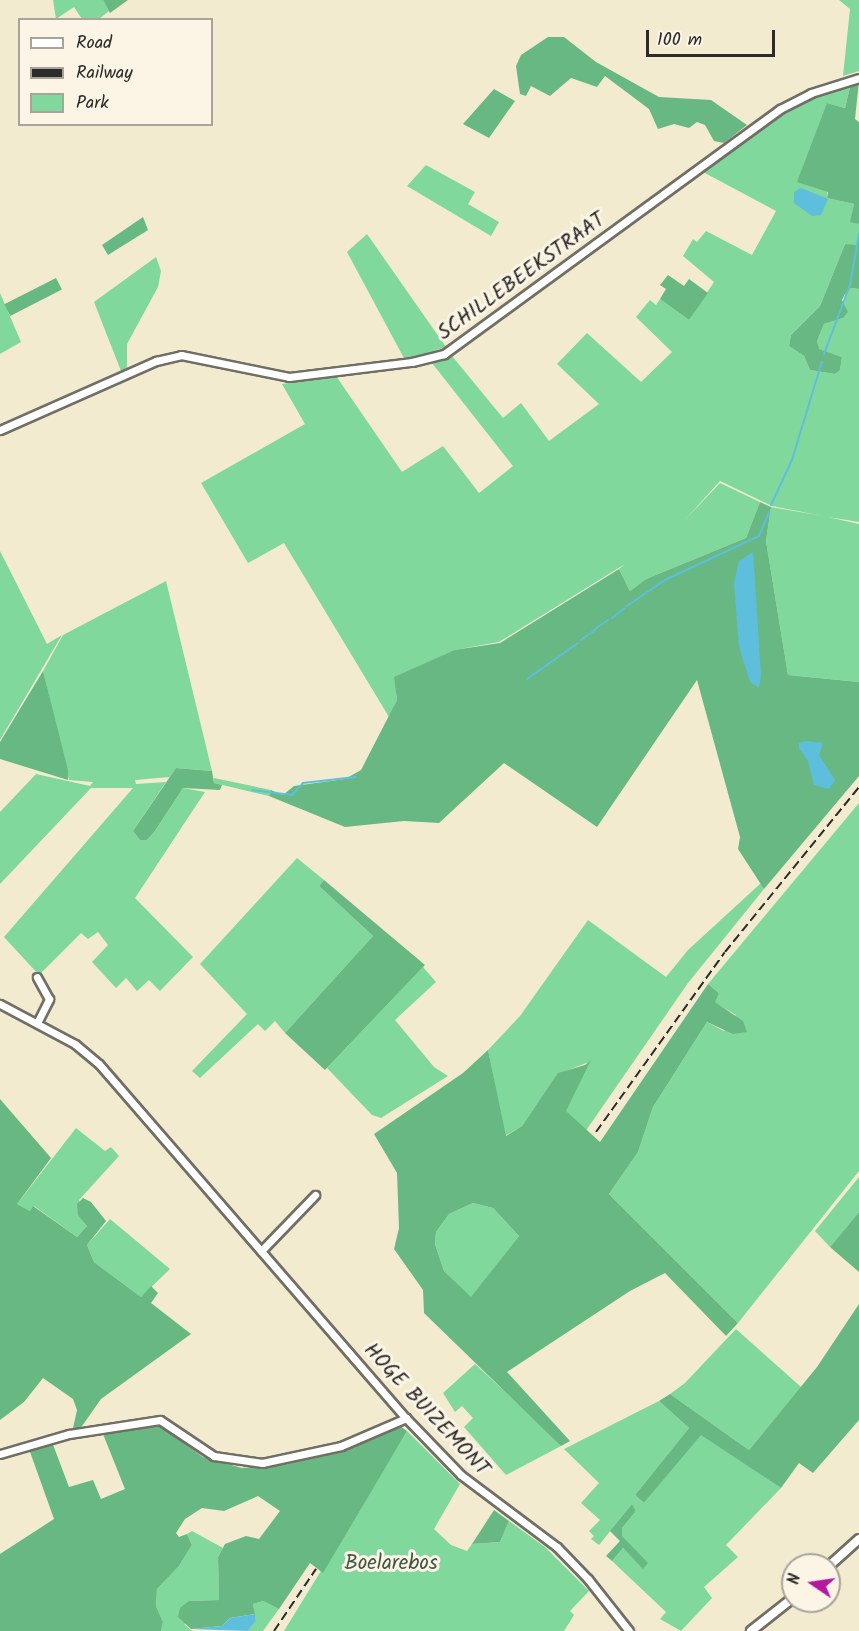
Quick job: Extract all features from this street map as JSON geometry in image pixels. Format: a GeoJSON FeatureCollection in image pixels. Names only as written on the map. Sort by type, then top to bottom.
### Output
{"type":"FeatureCollection","features":[{"type":"Feature","properties":{"kind":"street","name":"SCHILLEBEEKSTRAAT"},"geometry":{"type":"LineString","coordinates":[[0,430],[171,357],[190,355],[272,376],[289,377],[412,362],[444,354],[780,109],[811,93],[859,78]]}},
{"type":"Feature","properties":{"kind":"street"},"geometry":{"type":"LineString","coordinates":[[37,1023],[49,999],[38,977]]}},
{"type":"Feature","properties":{"kind":"street","name":"HOGE BUIZEMONT"},"geometry":{"type":"LineString","coordinates":[[0,1004],[75,1044],[99,1064],[406,1418],[461,1475],[557,1547],[588,1579],[629,1631]]}},
{"type":"Feature","properties":{"kind":"street"},"geometry":{"type":"LineString","coordinates":[[261,1251],[315,1195]]}},
{"type":"Feature","properties":{"kind":"street"},"geometry":{"type":"LineString","coordinates":[[0,1454],[69,1434],[160,1420],[214,1456],[262,1463],[341,1446],[406,1418]]}},
{"type":"Feature","properties":{"kind":"street"},"geometry":{"type":"LineString","coordinates":[[841,1555],[859,1539]]}},
{"type":"Feature","properties":{"kind":"street"},"geometry":{"type":"LineString","coordinates":[[751,1631],[781,1607]]}},
{"type":"Feature","properties":{"kind":"green space"},"geometry":{"type":"Polygon","coordinates":[[[53,0],[103,0],[109,11],[100,18],[81,18],[74,7],[56,18],[53,0]]]}},
{"type":"Feature","properties":{"kind":"green space"},"geometry":{"type":"Polygon","coordinates":[[[103,0],[128,0],[110,13],[103,0]]]}},
{"type":"Feature","properties":{"kind":"green space"},"geometry":{"type":"Polygon","coordinates":[[[839,0],[859,0],[859,71],[843,76],[850,9],[839,0]]]}},
{"type":"Feature","properties":{"kind":"green space"},"geometry":{"type":"Polygon","coordinates":[[[548,37],[564,37],[596,62],[659,97],[711,100],[747,125],[724,143],[714,141],[705,125],[697,122],[689,128],[674,124],[658,129],[649,109],[605,76],[597,87],[571,78],[550,96],[531,86],[526,96],[520,94],[516,66],[521,55],[548,37]]]}},
{"type":"Feature","properties":{"kind":"green space"},"geometry":{"type":"Polygon","coordinates":[[[859,81],[855,119],[859,122],[859,224],[850,222],[854,204],[827,198],[828,192],[797,182],[827,103],[845,108],[851,83],[859,81]]]}},
{"type":"Feature","properties":{"kind":"green space"},"geometry":{"type":"Polygon","coordinates":[[[851,83],[845,108],[827,103],[827,198],[854,204],[851,221],[859,224],[859,236],[856,246],[845,244],[820,306],[791,335],[789,346],[804,356],[810,370],[835,374],[840,370],[842,357],[818,349],[817,341],[824,324],[843,318],[845,294],[851,288],[859,289],[859,522],[828,517],[859,524],[859,682],[788,675],[766,541],[771,507],[823,516],[772,506],[720,481],[684,521],[720,483],[760,502],[746,538],[646,579],[630,591],[619,569],[625,564],[499,642],[454,650],[395,677],[397,700],[389,717],[284,543],[248,563],[201,483],[305,424],[282,384],[336,376],[402,472],[443,446],[479,493],[513,466],[432,363],[452,356],[503,418],[521,403],[549,441],[599,404],[557,364],[587,333],[641,382],[672,352],[636,317],[650,300],[656,305],[660,299],[689,320],[714,282],[683,256],[693,239],[697,242],[706,231],[752,255],[776,211],[703,172],[794,106],[851,83]]]}},
{"type":"Feature","properties":{"kind":"green space"},"geometry":{"type":"Polygon","coordinates":[[[494,89],[515,101],[489,138],[463,124],[494,89]]]}},
{"type":"Feature","properties":{"kind":"green space"},"geometry":{"type":"Polygon","coordinates":[[[426,165],[475,192],[468,204],[499,222],[491,236],[407,186],[426,165]]]}},
{"type":"Feature","properties":{"kind":"green space"},"geometry":{"type":"Polygon","coordinates":[[[143,217],[148,230],[108,255],[102,245],[143,217]]]}},
{"type":"Feature","properties":{"kind":"green space"},"geometry":{"type":"Polygon","coordinates":[[[367,234],[446,347],[405,360],[347,252],[367,234]]]}},
{"type":"Feature","properties":{"kind":"green space"},"geometry":{"type":"Polygon","coordinates":[[[859,236],[859,289],[851,288],[845,294],[842,300],[848,312],[843,318],[824,324],[817,341],[819,349],[842,357],[840,370],[835,374],[810,370],[804,356],[789,346],[791,335],[820,306],[845,244],[856,245],[859,236]]]}},
{"type":"Feature","properties":{"kind":"green space"},"geometry":{"type":"Polygon","coordinates":[[[156,257],[161,271],[158,287],[127,344],[127,368],[121,371],[94,302],[156,257]]]}},
{"type":"Feature","properties":{"kind":"green space"},"geometry":{"type":"Polygon","coordinates":[[[668,275],[684,286],[689,279],[708,293],[689,320],[660,299],[666,289],[660,285],[668,275]]]}},
{"type":"Feature","properties":{"kind":"green space"},"geometry":{"type":"Polygon","coordinates":[[[56,278],[62,290],[10,316],[4,304],[56,278]]]}},
{"type":"Feature","properties":{"kind":"green space"},"geometry":{"type":"Polygon","coordinates":[[[0,293],[21,342],[0,354],[0,293]]]}},
{"type":"Feature","properties":{"kind":"green space"},"geometry":{"type":"Polygon","coordinates":[[[760,502],[771,507],[766,541],[788,675],[859,682],[859,776],[764,889],[738,849],[740,837],[697,680],[597,827],[504,763],[439,823],[404,821],[345,827],[269,796],[271,790],[283,795],[294,786],[345,779],[361,770],[397,700],[394,677],[454,650],[500,643],[619,569],[630,591],[646,579],[746,538],[760,502]]]}},
{"type":"Feature","properties":{"kind":"green space"},"geometry":{"type":"Polygon","coordinates":[[[0,551],[47,644],[62,635],[0,740],[0,551]]]}},
{"type":"Feature","properties":{"kind":"green space"},"geometry":{"type":"Polygon","coordinates":[[[166,581],[212,771],[176,768],[170,777],[135,780],[136,784],[166,782],[133,831],[140,840],[147,840],[155,831],[183,788],[205,792],[135,898],[193,957],[160,991],[149,980],[137,991],[126,978],[116,988],[92,962],[108,945],[98,932],[88,939],[81,933],[39,975],[4,937],[133,788],[91,788],[0,884],[0,812],[36,774],[90,786],[93,782],[69,780],[43,671],[63,635],[166,581]]]}},
{"type":"Feature","properties":{"kind":"green space"},"geometry":{"type":"Polygon","coordinates":[[[43,671],[68,770],[68,780],[0,759],[0,742],[43,671]]]}},
{"type":"Feature","properties":{"kind":"green space"},"geometry":{"type":"Polygon","coordinates":[[[176,768],[212,771],[214,783],[222,785],[220,790],[183,788],[155,831],[147,840],[140,840],[133,831],[176,768]]]}},
{"type":"Feature","properties":{"kind":"green space"},"geometry":{"type":"Polygon","coordinates":[[[214,778],[271,790],[269,796],[214,783],[214,778]]]}},
{"type":"Feature","properties":{"kind":"green space"},"geometry":{"type":"Polygon","coordinates":[[[859,803],[859,1171],[738,1323],[609,1194],[638,1152],[653,1107],[707,1022],[724,1031],[736,1015],[714,1002],[719,993],[708,984],[859,803]]]}},
{"type":"Feature","properties":{"kind":"green space"},"geometry":{"type":"Polygon","coordinates":[[[297,858],[324,880],[319,886],[373,936],[285,1033],[275,1021],[265,1031],[258,1024],[200,1078],[192,1071],[247,1014],[200,964],[297,858]]]}},
{"type":"Feature","properties":{"kind":"green space"},"geometry":{"type":"Polygon","coordinates":[[[324,880],[425,965],[325,1070],[285,1033],[373,936],[319,886],[324,880]]]}},
{"type":"Feature","properties":{"kind":"green space"},"geometry":{"type":"Polygon","coordinates":[[[761,883],[764,889],[688,983],[585,1132],[565,1111],[589,1062],[558,1074],[522,1126],[505,1136],[488,1050],[520,1016],[588,920],[666,977],[688,950],[761,883]]]}},
{"type":"Feature","properties":{"kind":"green space"},"geometry":{"type":"Polygon","coordinates":[[[423,967],[436,982],[395,1020],[434,1067],[448,1076],[381,1118],[372,1115],[327,1068],[423,967]]]}},
{"type":"Feature","properties":{"kind":"green space"},"geometry":{"type":"Polygon","coordinates":[[[708,984],[719,993],[715,1002],[743,1021],[747,1032],[733,1034],[707,1022],[653,1107],[638,1152],[609,1194],[738,1323],[726,1336],[665,1273],[630,1291],[507,1372],[570,1441],[561,1446],[424,1313],[423,1290],[394,1249],[399,1228],[397,1173],[374,1134],[463,1073],[488,1050],[506,1136],[522,1126],[558,1073],[585,1065],[591,1060],[566,1111],[600,1142],[708,984]],[[473,1203],[449,1214],[436,1232],[435,1244],[444,1271],[471,1297],[519,1236],[493,1208],[473,1203]]]}},
{"type":"Feature","properties":{"kind":"green space"},"geometry":{"type":"Polygon","coordinates":[[[0,1099],[51,1158],[17,1204],[30,1211],[33,1206],[77,1237],[87,1226],[78,1215],[77,1204],[83,1198],[91,1202],[106,1221],[87,1245],[94,1262],[141,1297],[151,1286],[158,1293],[151,1303],[191,1334],[101,1399],[80,1429],[73,1428],[77,1410],[73,1399],[43,1378],[24,1402],[0,1420],[0,1099]]]}},
{"type":"Feature","properties":{"kind":"green space"},"geometry":{"type":"Polygon","coordinates":[[[76,1128],[105,1151],[111,1147],[119,1156],[79,1200],[87,1226],[77,1237],[34,1206],[30,1211],[17,1204],[76,1128]]]}},
{"type":"Feature","properties":{"kind":"green space"},"geometry":{"type":"Polygon","coordinates":[[[859,1177],[859,1212],[830,1247],[815,1231],[859,1177]]]}},
{"type":"Feature","properties":{"kind":"green space"},"geometry":{"type":"Polygon","coordinates":[[[473,1203],[493,1208],[519,1236],[471,1298],[444,1271],[435,1244],[436,1232],[449,1214],[473,1203]]]}},
{"type":"Feature","properties":{"kind":"green space"},"geometry":{"type":"Polygon","coordinates":[[[859,1212],[859,1272],[830,1247],[859,1212]]]}},
{"type":"Feature","properties":{"kind":"green space"},"geometry":{"type":"Polygon","coordinates":[[[110,1219],[170,1269],[141,1297],[94,1262],[87,1245],[110,1219]]]}},
{"type":"Feature","properties":{"kind":"green space"},"geometry":{"type":"Polygon","coordinates":[[[859,1304],[859,1420],[813,1473],[799,1463],[781,1488],[701,1435],[644,1503],[635,1495],[689,1428],[659,1401],[670,1394],[749,1450],[817,1367],[859,1304]]]}},
{"type":"Feature","properties":{"kind":"green space"},"geometry":{"type":"Polygon","coordinates":[[[736,1329],[801,1387],[749,1450],[670,1394],[685,1383],[736,1329]]]}},
{"type":"Feature","properties":{"kind":"green space"},"geometry":{"type":"Polygon","coordinates":[[[475,1364],[561,1446],[506,1475],[464,1427],[473,1418],[462,1406],[455,1412],[443,1393],[475,1364]]]}},
{"type":"Feature","properties":{"kind":"green space"},"geometry":{"type":"Polygon","coordinates":[[[659,1401],[689,1428],[635,1495],[644,1503],[701,1434],[781,1488],[726,1545],[738,1557],[704,1587],[712,1598],[681,1631],[660,1619],[666,1612],[612,1561],[623,1548],[643,1568],[622,1537],[622,1528],[636,1511],[632,1504],[599,1545],[591,1539],[594,1536],[589,1531],[600,1520],[581,1503],[599,1483],[564,1449],[659,1401]]]}},
{"type":"Feature","properties":{"kind":"green space"},"geometry":{"type":"Polygon","coordinates":[[[149,1424],[160,1426],[203,1457],[242,1468],[288,1464],[334,1452],[400,1426],[407,1431],[323,1573],[310,1563],[279,1609],[263,1601],[253,1604],[255,1614],[230,1618],[222,1626],[191,1629],[178,1617],[180,1608],[189,1601],[219,1600],[218,1557],[225,1544],[246,1536],[259,1539],[280,1511],[258,1496],[224,1511],[202,1508],[185,1519],[176,1533],[179,1537],[187,1534],[192,1545],[179,1566],[157,1589],[156,1606],[163,1622],[161,1631],[0,1631],[0,1554],[54,1519],[29,1449],[52,1442],[69,1487],[93,1480],[101,1499],[125,1489],[103,1434],[149,1424]]]}},
{"type":"Feature","properties":{"kind":"green space","name":"Boelarebos"},"geometry":{"type":"Polygon","coordinates":[[[407,1431],[460,1484],[434,1529],[451,1545],[467,1551],[472,1544],[500,1542],[509,1521],[545,1547],[589,1591],[570,1611],[574,1615],[564,1631],[284,1631],[407,1431]]]}},
{"type":"Feature","properties":{"kind":"green space"},"geometry":{"type":"Polygon","coordinates":[[[632,1504],[636,1511],[622,1528],[622,1536],[648,1563],[643,1569],[623,1548],[612,1561],[606,1556],[620,1541],[610,1531],[632,1504]]]}},
{"type":"Feature","properties":{"kind":"green space"},"geometry":{"type":"Polygon","coordinates":[[[494,1510],[509,1521],[500,1542],[472,1544],[494,1510]]]}},
{"type":"Feature","properties":{"kind":"green space"},"geometry":{"type":"Polygon","coordinates":[[[192,1531],[223,1548],[218,1557],[219,1600],[189,1601],[185,1625],[192,1631],[161,1631],[163,1622],[156,1606],[157,1589],[179,1566],[192,1545],[187,1534],[192,1531]]]}},
{"type":"Feature","properties":{"kind":"green space"},"geometry":{"type":"Polygon","coordinates":[[[263,1601],[279,1609],[263,1631],[248,1631],[256,1621],[253,1604],[263,1601]]]}},
{"type":"Feature","properties":{"kind":"water"},"geometry":{"type":"Polygon","coordinates":[[[801,188],[828,199],[821,215],[812,216],[794,203],[794,192],[801,188]]]}},
{"type":"Feature","properties":{"kind":"water"},"geometry":{"type":"Polygon","coordinates":[[[753,552],[761,676],[759,688],[750,682],[739,647],[734,584],[739,561],[753,552]]]}},
{"type":"Feature","properties":{"kind":"water"},"geometry":{"type":"Polygon","coordinates":[[[805,741],[823,743],[819,755],[835,780],[829,789],[814,785],[808,761],[799,748],[799,743],[805,741]]]}},
{"type":"Feature","properties":{"kind":"water"},"geometry":{"type":"Polygon","coordinates":[[[255,1614],[256,1621],[248,1631],[191,1629],[222,1626],[230,1618],[255,1614]]]}},
{"type":"Feature","properties":{"kind":"waterway"},"geometry":{"type":"LineString","coordinates":[[824,354],[850,285],[859,234]]}},
{"type":"Feature","properties":{"kind":"waterway"},"geometry":{"type":"LineString","coordinates":[[771,505],[792,460],[822,361]]}},
{"type":"Feature","properties":{"kind":"waterway"},"geometry":{"type":"LineString","coordinates":[[627,606],[665,580],[759,536],[769,512]]}},
{"type":"Feature","properties":{"kind":"waterway"},"geometry":{"type":"LineString","coordinates":[[612,618],[625,608]]}},
{"type":"Feature","properties":{"kind":"waterway"},"geometry":{"type":"LineString","coordinates":[[601,625],[608,620]]}},
{"type":"Feature","properties":{"kind":"waterway"},"geometry":{"type":"LineString","coordinates":[[591,633],[599,626]]}},
{"type":"Feature","properties":{"kind":"waterway"},"geometry":{"type":"LineString","coordinates":[[581,640],[589,634]]}},
{"type":"Feature","properties":{"kind":"waterway"},"geometry":{"type":"LineString","coordinates":[[527,679],[578,643]]}},
{"type":"Feature","properties":{"kind":"waterway"},"geometry":{"type":"LineString","coordinates":[[252,790],[292,795],[303,783],[356,777]]}},
{"type":"Feature","properties":{"kind":"railway"},"geometry":{"type":"LineString","coordinates":[[596,1132],[725,952],[859,787]]}},
{"type":"Feature","properties":{"kind":"railway"},"geometry":{"type":"LineString","coordinates":[[274,1631],[316,1569]]}}]}
